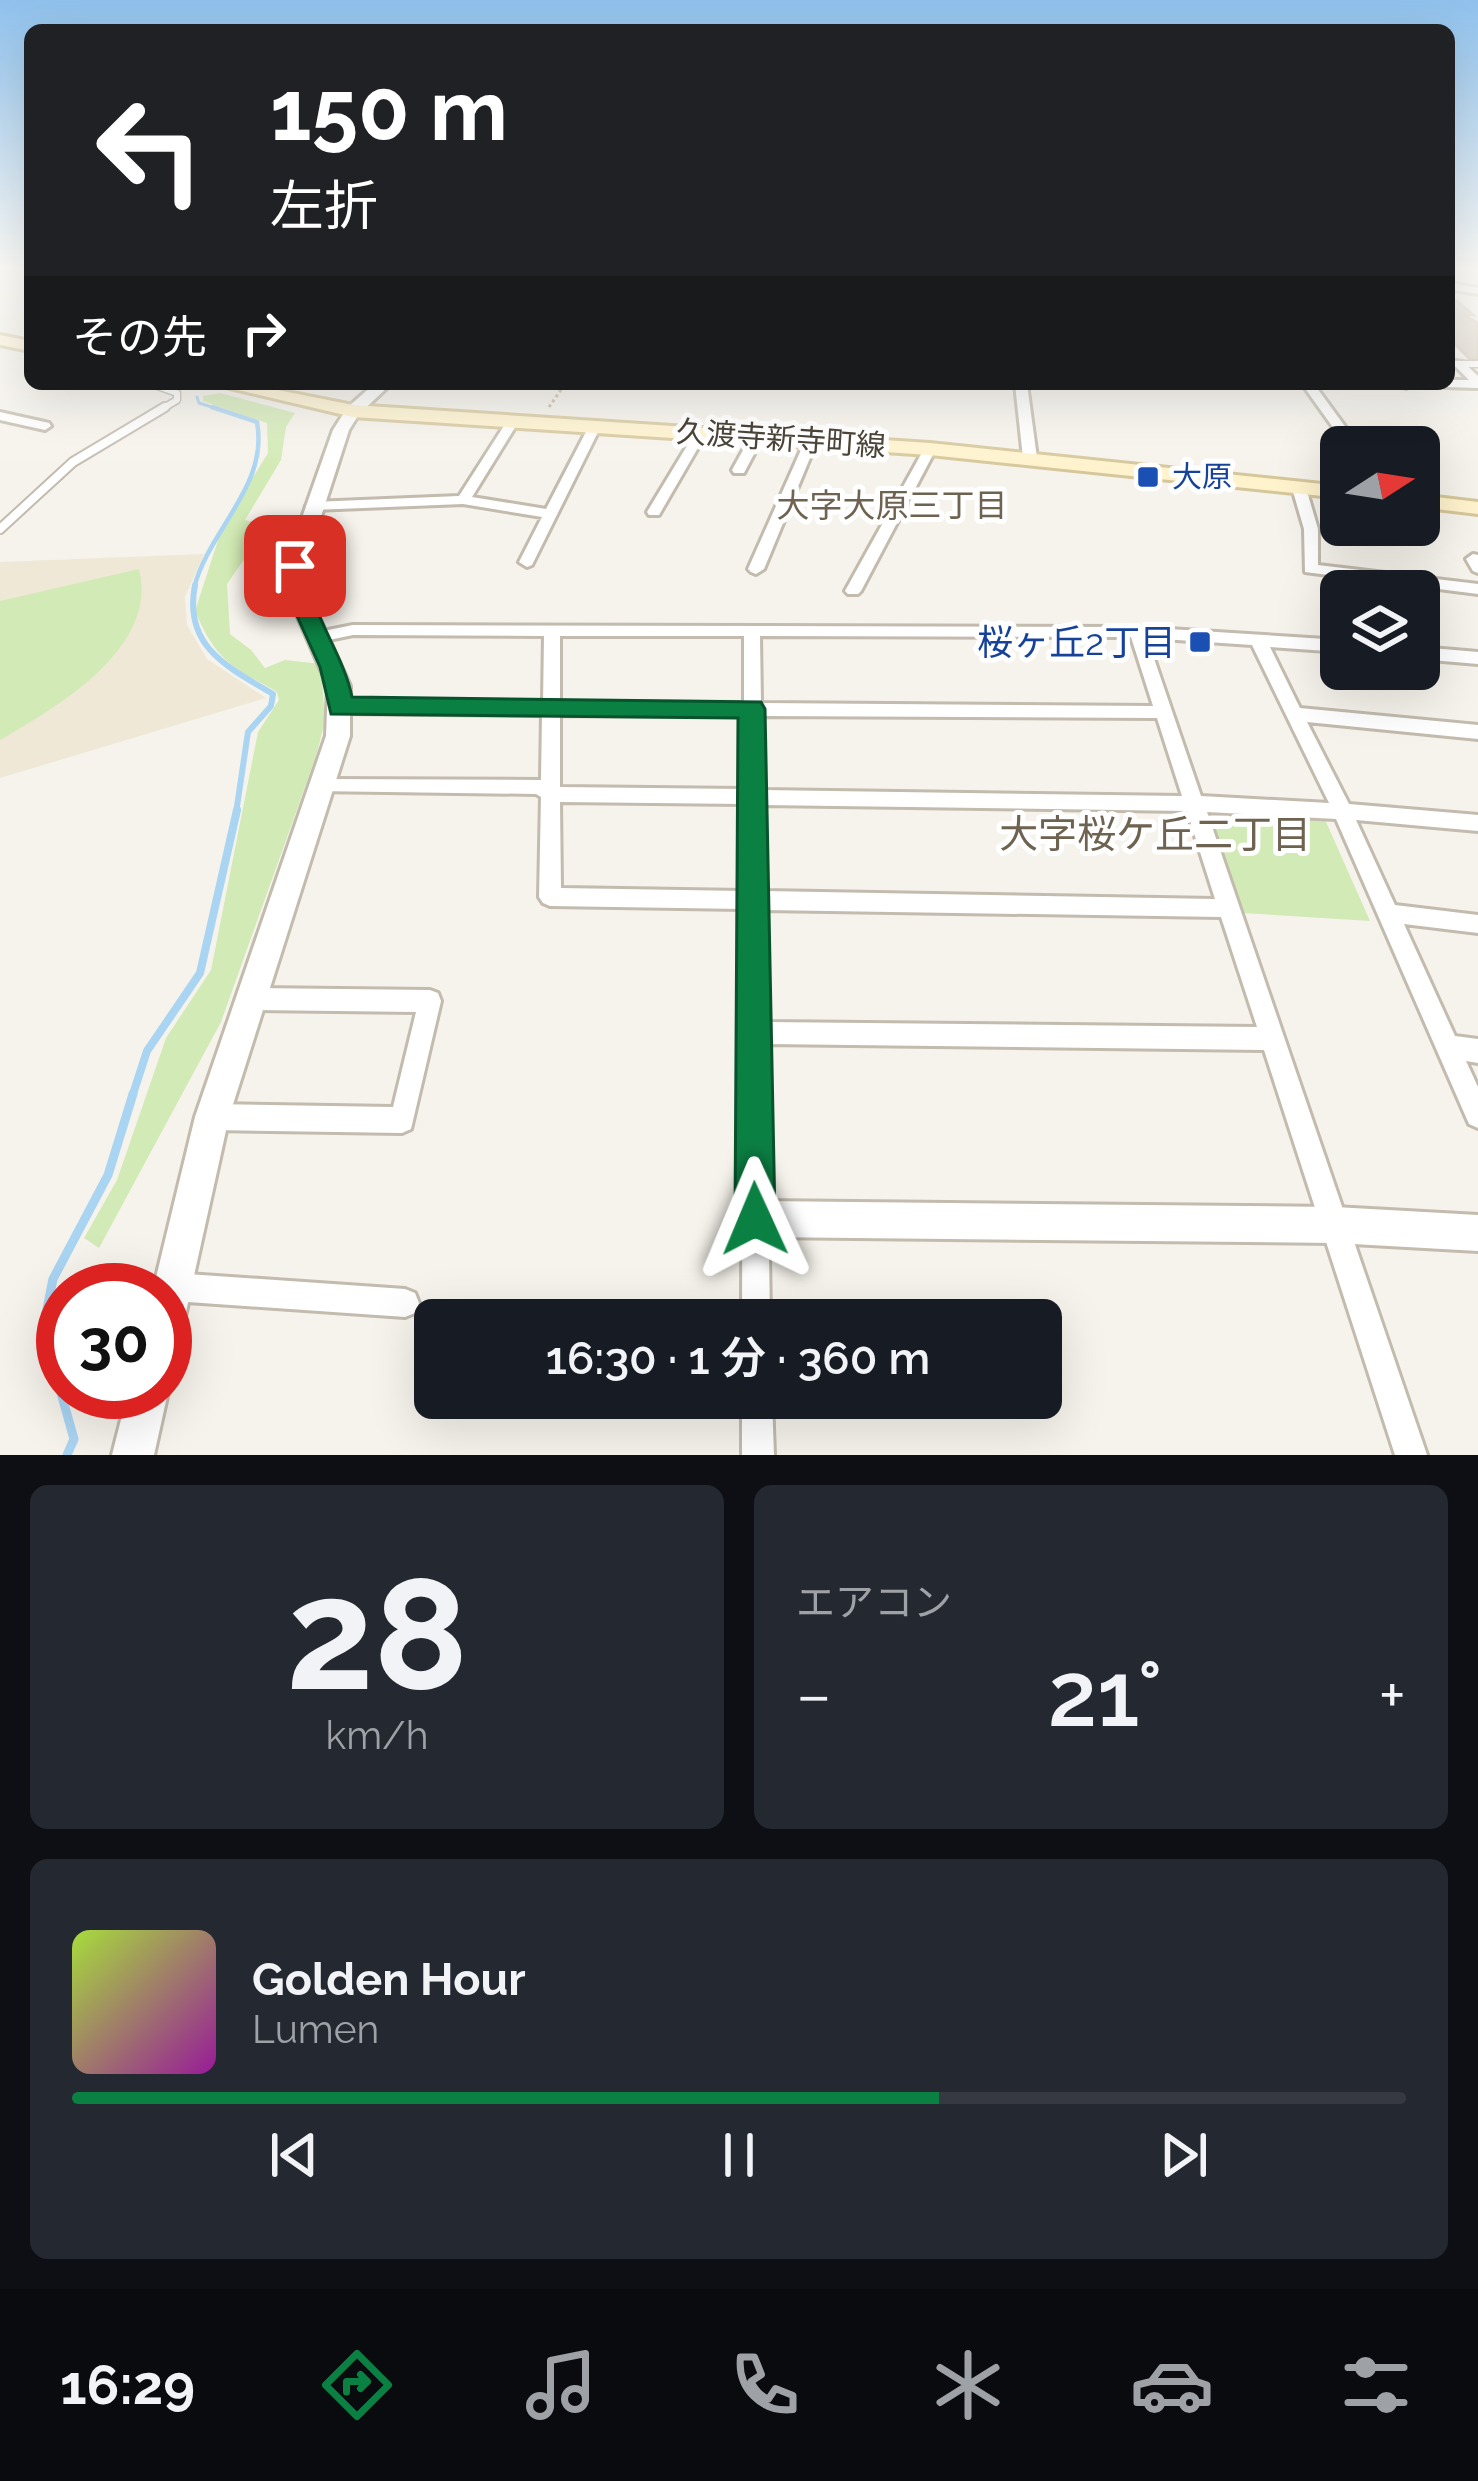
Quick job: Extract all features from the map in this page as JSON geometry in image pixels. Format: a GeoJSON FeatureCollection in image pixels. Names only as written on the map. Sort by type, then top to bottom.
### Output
{"type":"FeatureCollection","features":[{"type":"Feature","properties":{"kind":"main road","name":"久渡寺新寺町線"},"geometry":{"type":"LineString","coordinates":[[251,390],[353,411],[930,449],[1320,490]]}},
{"type":"Feature","properties":{"kind":"main road"},"geometry":{"type":"LineString","coordinates":[[1440,503],[1478,508]]}},
{"type":"Feature","properties":{"kind":"street"},"geometry":{"type":"LineString","coordinates":[[1455,364],[1478,383],[1455,384]]}},
{"type":"Feature","properties":{"kind":"street"},"geometry":{"type":"LineString","coordinates":[[179,1263],[212,1117],[338,736],[340,707],[333,667],[296,587],[295,566],[340,430],[376,390]]}},
{"type":"Feature","properties":{"kind":"street"},"geometry":{"type":"LineString","coordinates":[[1023,390],[1030,458]]}},
{"type":"Feature","properties":{"kind":"street"},"geometry":{"type":"LineString","coordinates":[[1312,390],[1339,426]]}},
{"type":"Feature","properties":{"kind":"street"},"geometry":{"type":"LineString","coordinates":[[0,416],[45,426]]}},
{"type":"Feature","properties":{"kind":"street"},"geometry":{"type":"LineString","coordinates":[[463,500],[513,421]]}},
{"type":"Feature","properties":{"kind":"street"},"geometry":{"type":"LineString","coordinates":[[527,562],[595,426]]}},
{"type":"Feature","properties":{"kind":"street"},"geometry":{"type":"LineString","coordinates":[[654,512],[700,434]]}},
{"type":"Feature","properties":{"kind":"street"},"geometry":{"type":"LineString","coordinates":[[739,470],[757,437]]}},
{"type":"Feature","properties":{"kind":"street"},"geometry":{"type":"LineString","coordinates":[[756,568],[811,441]]}},
{"type":"Feature","properties":{"kind":"street"},"geometry":{"type":"LineString","coordinates":[[853,591],[930,449]]}},
{"type":"Feature","properties":{"kind":"street"},"geometry":{"type":"LineString","coordinates":[[1299,488],[1311,529],[1310,569],[1478,589]]}},
{"type":"Feature","properties":{"kind":"street"},"geometry":{"type":"LineString","coordinates":[[313,506],[463,500],[548,514]]}},
{"type":"Feature","properties":{"kind":"street"},"geometry":{"type":"LineString","coordinates":[[320,637],[353,630],[1137,632],[1320,644]]}},
{"type":"Feature","properties":{"kind":"street"},"geometry":{"type":"LineString","coordinates":[[552,632],[550,897],[1229,908]]}},
{"type":"Feature","properties":{"kind":"street"},"geometry":{"type":"LineString","coordinates":[[752,632],[756,1299]]}},
{"type":"Feature","properties":{"kind":"street"},"geometry":{"type":"LineString","coordinates":[[1137,632],[1412,1455]]}},
{"type":"Feature","properties":{"kind":"street"},"geometry":{"type":"LineString","coordinates":[[1257,638],[1341,808],[1478,1115]]}},
{"type":"Feature","properties":{"kind":"street"},"geometry":{"type":"LineString","coordinates":[[1440,654],[1478,658]]}},
{"type":"Feature","properties":{"kind":"street"},"geometry":{"type":"LineString","coordinates":[[340,707],[1164,712]]}},
{"type":"Feature","properties":{"kind":"street"},"geometry":{"type":"LineString","coordinates":[[1294,714],[1478,732]]}},
{"type":"Feature","properties":{"kind":"street"},"geometry":{"type":"LineString","coordinates":[[321,786],[538,788],[552,794],[751,799],[1193,800],[1341,808],[1478,823]]}},
{"type":"Feature","properties":{"kind":"street"},"geometry":{"type":"LineString","coordinates":[[1388,913],[1478,924]]}},
{"type":"Feature","properties":{"kind":"street"},"geometry":{"type":"LineString","coordinates":[[212,1117],[402,1120],[430,1001],[249,999]]}},
{"type":"Feature","properties":{"kind":"street"},"geometry":{"type":"LineString","coordinates":[[753,1033],[1273,1039]]}},
{"type":"Feature","properties":{"kind":"street"},"geometry":{"type":"LineString","coordinates":[[1448,1047],[1478,1051]]}},
{"type":"Feature","properties":{"kind":"street"},"geometry":{"type":"LineString","coordinates":[[755,1219],[1335,1225],[1478,1233]]}},
{"type":"Feature","properties":{"kind":"street"},"geometry":{"type":"LineString","coordinates":[[192,1289],[404,1303]]}},
{"type":"Feature","properties":{"kind":"street"},"geometry":{"type":"LineString","coordinates":[[133,1455],[142,1419]]}},
{"type":"Feature","properties":{"kind":"street"},"geometry":{"type":"LineString","coordinates":[[757,1419],[758,1455]]}},
{"type":"Feature","properties":{"kind":"lane"},"geometry":{"type":"LineString","coordinates":[[0,529],[73,462],[177,400],[172,390]]}},
{"type":"Feature","properties":{"kind":"path"},"geometry":{"type":"LineString","coordinates":[[540,422],[561,390]]}},
{"type":"Feature","properties":{"kind":"shaded area"},"geometry":{"type":"Polygon","coordinates":[[[204,554],[185,597],[187,625],[207,659],[266,698],[0,778],[0,562],[204,554]]]}},
{"type":"Feature","properties":{"kind":"green space"},"geometry":{"type":"Polygon","coordinates":[[[220,393],[295,413],[286,427],[281,460],[245,520],[267,526],[227,584],[230,634],[265,668],[285,660],[321,664],[325,722],[221,1022],[99,1248],[84,1238],[117,1180],[166,1038],[211,970],[258,732],[279,700],[277,692],[218,652],[195,611],[222,528],[268,453],[267,423],[203,401],[203,396],[220,393]]]}},
{"type":"Feature","properties":{"kind":"green space"},"geometry":{"type":"Polygon","coordinates":[[[139,569],[141,598],[134,624],[119,649],[74,692],[0,740],[0,601],[139,569]]]}},
{"type":"Feature","properties":{"kind":"green space"},"geometry":{"type":"Polygon","coordinates":[[[1207,809],[1323,815],[1370,921],[1243,913],[1207,809]]]}},
{"type":"Feature","properties":{"kind":"building"},"geometry":{"type":"Polygon","coordinates":[[[1455,336],[1478,336],[1478,359],[1470,359],[1455,344],[1455,336]]]}},
{"type":"Feature","properties":{"kind":"waterway"},"geometry":{"type":"LineString","coordinates":[[197,397],[199,403],[221,410]]}},
{"type":"Feature","properties":{"kind":"waterway"},"geometry":{"type":"LineString","coordinates":[[212,407],[221,410]]}},
{"type":"Feature","properties":{"kind":"waterway"},"geometry":{"type":"LineString","coordinates":[[195,586],[246,487],[258,445],[257,422],[221,410]]}},
{"type":"Feature","properties":{"kind":"waterway"},"geometry":{"type":"LineString","coordinates":[[195,586],[193,606],[202,639],[225,664],[273,694],[271,706],[248,732],[236,813]]}},
{"type":"Feature","properties":{"kind":"waterway"},"geometry":{"type":"LineString","coordinates":[[132,1097],[147,1051],[200,973],[237,810]]}},
{"type":"Feature","properties":{"kind":"waterway"},"geometry":{"type":"LineString","coordinates":[[67,1455],[74,1439],[43,1329],[53,1279],[108,1175],[133,1094]]}},
{"type":"Feature","properties":{"kind":"place","name":"大原"},"geometry":{"type":"Point","coordinates":[1148,477]}},
{"type":"Feature","properties":{"kind":"place","name":"桜ヶ丘2丁目"},"geometry":{"type":"Point","coordinates":[1200,642]}},
{"type":"Feature","properties":{"kind":"district","name":"大字大原三丁目"},"geometry":{"type":"Point","coordinates":[892,505]}},
{"type":"Feature","properties":{"kind":"district","name":"大字桜ケ丘二丁目"},"geometry":{"type":"Point","coordinates":[1155,834]}},
{"type":"Feature","properties":{"kind":"route"},"geometry":{"type":"LineString","coordinates":[[295,566],[296,587],[333,667],[340,707],[751,709],[755,1219]]}}]}
